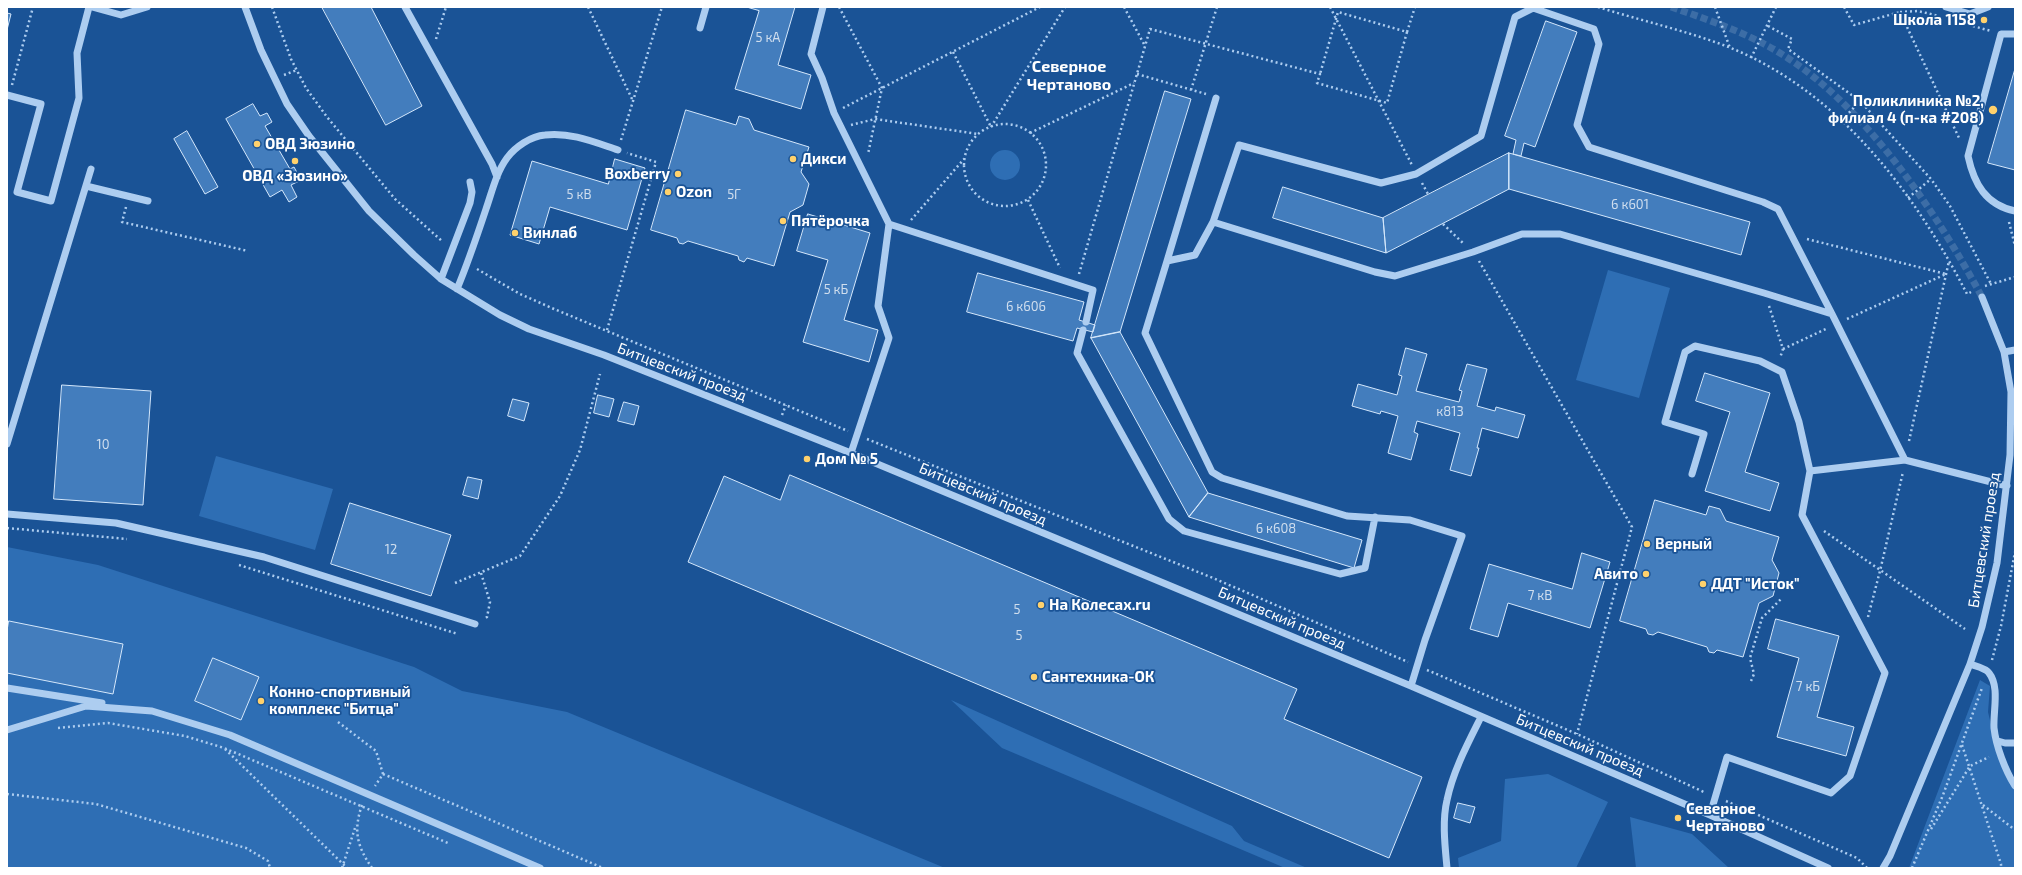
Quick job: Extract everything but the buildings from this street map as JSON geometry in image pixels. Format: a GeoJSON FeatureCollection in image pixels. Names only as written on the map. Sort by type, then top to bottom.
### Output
{"type":"FeatureCollection","features":[{"type":"Feature","properties":{"kind":"street"},"geometry":{"type":"LineString","coordinates":[[8,95],[41,104],[17,192],[50,201],[79,98],[76,53],[89,7]]}},
{"type":"Feature","properties":{"kind":"street"},"geometry":{"type":"LineString","coordinates":[[92,7],[121,15],[147,7]]}},
{"type":"Feature","properties":{"kind":"street","name":"Битцевский проезд"},"geometry":{"type":"LineString","coordinates":[[245,7],[274,80],[298,121],[368,211],[414,256],[441,279],[500,315],[529,329],[604,356],[851,453],[1411,686],[1710,815],[1828,868]]}},
{"type":"Feature","properties":{"kind":"street"},"geometry":{"type":"LineString","coordinates":[[405,7],[492,164],[497,177]]}},
{"type":"Feature","properties":{"kind":"street"},"geometry":{"type":"LineString","coordinates":[[700,28],[706,7]]}},
{"type":"Feature","properties":{"kind":"street"},"geometry":{"type":"LineString","coordinates":[[823,7],[811,54],[822,78],[834,113],[889,224],[878,306],[889,338],[851,453]]}},
{"type":"Feature","properties":{"kind":"street"},"geometry":{"type":"LineString","coordinates":[[1946,7],[1970,14],[1988,7]]}},
{"type":"Feature","properties":{"kind":"street"},"geometry":{"type":"LineString","coordinates":[[1167,261],[1195,255],[1213,222],[1239,145],[1381,183],[1416,174],[1481,136],[1515,17],[1532,8],[1594,29],[1599,44],[1577,125],[1589,147],[1763,202],[1778,209],[1905,460]]}},
{"type":"Feature","properties":{"kind":"street"},"geometry":{"type":"LineString","coordinates":[[2015,34],[2001,34],[1968,156],[1974,176],[1987,198],[2004,208],[2015,211]]}},
{"type":"Feature","properties":{"kind":"street"},"geometry":{"type":"LineString","coordinates":[[1216,98],[1145,333],[1212,472],[1222,478],[1346,516],[1410,520],[1462,536],[1411,686]]}},
{"type":"Feature","properties":{"kind":"street"},"geometry":{"type":"LineString","coordinates":[[457,289],[468,262],[497,177],[507,158],[517,148],[531,138],[544,135],[580,137],[618,150]]}},
{"type":"Feature","properties":{"kind":"street"},"geometry":{"type":"LineString","coordinates":[[7,444],[91,169]]}},
{"type":"Feature","properties":{"kind":"street"},"geometry":{"type":"LineString","coordinates":[[441,279],[470,203],[472,192],[470,182]]}},
{"type":"Feature","properties":{"kind":"street"},"geometry":{"type":"LineString","coordinates":[[86,186],[148,201]]}},
{"type":"Feature","properties":{"kind":"street"},"geometry":{"type":"LineString","coordinates":[[1213,222],[1375,272],[1395,276],[1473,252],[1522,234],[1560,234],[1832,314]]}},
{"type":"Feature","properties":{"kind":"street"},"geometry":{"type":"LineString","coordinates":[[889,224],[1094,290],[1086,322]]}},
{"type":"Feature","properties":{"kind":"street","name":"Битцевский проезд"},"geometry":{"type":"LineString","coordinates":[[1883,868],[1890,856],[1970,664],[1991,594],[2007,486],[2012,418],[2011,392],[2004,352],[1982,297]]}},
{"type":"Feature","properties":{"kind":"street"},"geometry":{"type":"LineString","coordinates":[[1083,330],[1076,353],[1169,519],[1184,531],[1340,574],[1365,568],[1375,517]]}},
{"type":"Feature","properties":{"kind":"street"},"geometry":{"type":"LineString","coordinates":[[1692,474],[1704,434],[1665,422],[1685,352],[1695,346],[1760,361],[1782,372],[1799,422],[1810,471],[1802,515],[1865,631],[1885,673],[1850,776],[1831,793],[1727,757],[1710,815]]}},
{"type":"Feature","properties":{"kind":"street"},"geometry":{"type":"LineString","coordinates":[[2004,352],[2015,350]]}},
{"type":"Feature","properties":{"kind":"street"},"geometry":{"type":"LineString","coordinates":[[1810,471],[1905,460],[2007,486]]}},
{"type":"Feature","properties":{"kind":"street"},"geometry":{"type":"LineString","coordinates":[[7,514],[116,523],[240,552],[264,558],[475,624]]}},
{"type":"Feature","properties":{"kind":"street"},"geometry":{"type":"LineString","coordinates":[[1970,664],[1988,671],[1995,688],[1994,729],[2000,751],[2015,786]]}},
{"type":"Feature","properties":{"kind":"street"},"geometry":{"type":"LineString","coordinates":[[7,688],[152,711],[230,735],[540,868]]}},
{"type":"Feature","properties":{"kind":"street"},"geometry":{"type":"LineString","coordinates":[[7,730],[86,706],[152,711]]}},
{"type":"Feature","properties":{"kind":"street"},"geometry":{"type":"LineString","coordinates":[[1447,868],[1445,840],[1446,800],[1460,760],[1481,716]]}},
{"type":"Feature","properties":{"kind":"street"},"geometry":{"type":"LineString","coordinates":[[1998,741],[2015,743]]}},
{"type":"Feature","properties":{"kind":"path"},"geometry":{"type":"LineString","coordinates":[[8,95],[33,7]]}},
{"type":"Feature","properties":{"kind":"path"},"geometry":{"type":"LineString","coordinates":[[272,7],[291,60],[306,88],[327,117],[395,199],[420,223],[453,250]]}},
{"type":"Feature","properties":{"kind":"path"},"geometry":{"type":"LineString","coordinates":[[432,55],[446,7]]}},
{"type":"Feature","properties":{"kind":"path"},"geometry":{"type":"LineString","coordinates":[[588,7],[633,101]]}},
{"type":"Feature","properties":{"kind":"path"},"geometry":{"type":"LineString","coordinates":[[607,330],[656,162],[618,150],[662,7]]}},
{"type":"Feature","properties":{"kind":"path"},"geometry":{"type":"LineString","coordinates":[[838,7],[882,88],[863,173]]}},
{"type":"Feature","properties":{"kind":"path"},"geometry":{"type":"LineString","coordinates":[[834,113],[1040,7]]}},
{"type":"Feature","properties":{"kind":"path"},"geometry":{"type":"LineString","coordinates":[[991,127],[1065,7]]}},
{"type":"Feature","properties":{"kind":"path"},"geometry":{"type":"LineString","coordinates":[[1124,7],[1145,46]]}},
{"type":"Feature","properties":{"kind":"path"},"geometry":{"type":"LineString","coordinates":[[1191,90],[1217,7]]}},
{"type":"Feature","properties":{"kind":"path"},"geometry":{"type":"LineString","coordinates":[[1330,7],[1416,174],[1428,194]]}},
{"type":"Feature","properties":{"kind":"path"},"geometry":{"type":"LineString","coordinates":[[1407,32],[1338,12],[1317,83],[1387,103],[1415,7]]}},
{"type":"Feature","properties":{"kind":"path"},"geometry":{"type":"LineString","coordinates":[[1598,7],[1730,48],[1769,67],[1814,96],[1842,120],[1908,198],[1949,260],[1966,294],[1973,292]]}},
{"type":"Feature","properties":{"kind":"path"},"geometry":{"type":"LineString","coordinates":[[1715,7],[1730,48]]}},
{"type":"Feature","properties":{"kind":"path"},"geometry":{"type":"LineString","coordinates":[[1752,58],[1776,7]]}},
{"type":"Feature","properties":{"kind":"path"},"geometry":{"type":"LineString","coordinates":[[1844,7],[1854,24],[1900,12],[1968,156]]}},
{"type":"Feature","properties":{"kind":"path"},"geometry":{"type":"LineString","coordinates":[[1768,26],[1792,39],[1788,49],[1860,101],[1930,179],[1950,206],[1991,284]]}},
{"type":"Feature","properties":{"kind":"path"},"geometry":{"type":"LineString","coordinates":[[1076,284],[1150,29],[1320,74]]}},
{"type":"Feature","properties":{"kind":"path"},"geometry":{"type":"LineString","coordinates":[[953,52],[991,127]]}},
{"type":"Feature","properties":{"kind":"path"},"geometry":{"type":"LineString","coordinates":[[1137,74],[1216,98]]}},
{"type":"Feature","properties":{"kind":"path"},"geometry":{"type":"LineString","coordinates":[[1030,133],[1135,83]]}},
{"type":"Feature","properties":{"kind":"path"},"geometry":{"type":"LineString","coordinates":[[1842,120],[1860,101]]}},
{"type":"Feature","properties":{"kind":"path"},"geometry":{"type":"LineString","coordinates":[[841,128],[876,119],[979,134]]}},
{"type":"Feature","properties":{"kind":"path"},"geometry":{"type":"LineString","coordinates":[[1005,124],[1019,127],[1030,133],[1039,142],[1044,154],[1046,167],[1043,180],[1037,191],[1028,200],[1016,205],[1003,206],[991,204],[978,197],[969,186],[964,172],[965,158],[970,145],[979,134],[991,127],[1005,124]]}},
{"type":"Feature","properties":{"kind":"path"},"geometry":{"type":"LineString","coordinates":[[903,228],[965,158]]}},
{"type":"Feature","properties":{"kind":"path"},"geometry":{"type":"LineString","coordinates":[[1908,198],[1930,179]]}},
{"type":"Feature","properties":{"kind":"path"},"geometry":{"type":"LineString","coordinates":[[128,196],[122,222],[248,251]]}},
{"type":"Feature","properties":{"kind":"path"},"geometry":{"type":"LineString","coordinates":[[1028,200],[1067,281]]}},
{"type":"Feature","properties":{"kind":"path"},"geometry":{"type":"LineString","coordinates":[[2004,208],[2015,235]]}},
{"type":"Feature","properties":{"kind":"path"},"geometry":{"type":"LineString","coordinates":[[1443,224],[1473,252],[1632,527],[1577,734]]}},
{"type":"Feature","properties":{"kind":"path"},"geometry":{"type":"LineString","coordinates":[[2011,225],[2015,246]]}},
{"type":"Feature","properties":{"kind":"path"},"geometry":{"type":"LineString","coordinates":[[1793,236],[1946,274]]}},
{"type":"Feature","properties":{"kind":"path"},"geometry":{"type":"LineString","coordinates":[[1865,631],[1880,572],[1949,260]]}},
{"type":"Feature","properties":{"kind":"path"},"geometry":{"type":"LineString","coordinates":[[468,262],[520,294],[858,435],[1213,578],[1577,734],[1715,797],[1857,858],[1867,868]]}},
{"type":"Feature","properties":{"kind":"path"},"geometry":{"type":"LineString","coordinates":[[1783,349],[1946,274]]}},
{"type":"Feature","properties":{"kind":"path"},"geometry":{"type":"LineString","coordinates":[[1979,289],[2015,276]]}},
{"type":"Feature","properties":{"kind":"path"},"geometry":{"type":"LineString","coordinates":[[1764,293],[1783,349],[1775,369]]}},
{"type":"Feature","properties":{"kind":"path"},"geometry":{"type":"LineString","coordinates":[[455,583],[520,556],[560,496],[580,450],[600,374]]}},
{"type":"Feature","properties":{"kind":"path"},"geometry":{"type":"LineString","coordinates":[[7,528],[134,539]]}},
{"type":"Feature","properties":{"kind":"path"},"geometry":{"type":"LineString","coordinates":[[1820,528],[1880,572],[1965,629]]}},
{"type":"Feature","properties":{"kind":"path"},"geometry":{"type":"LineString","coordinates":[[1912,868],[1927,836],[1988,671],[2001,626],[2015,552]]}},
{"type":"Feature","properties":{"kind":"path"},"geometry":{"type":"LineString","coordinates":[[232,562],[458,634]]}},
{"type":"Feature","properties":{"kind":"path"},"geometry":{"type":"LineString","coordinates":[[475,624],[486,617],[490,602],[481,573]]}},
{"type":"Feature","properties":{"kind":"path"},"geometry":{"type":"LineString","coordinates":[[1751,681],[1754,674],[1750,658],[1762,618],[1781,599]]}},
{"type":"Feature","properties":{"kind":"path"},"geometry":{"type":"LineString","coordinates":[[55,728],[108,723],[185,736],[224,748],[449,843]]}},
{"type":"Feature","properties":{"kind":"path"},"geometry":{"type":"LineString","coordinates":[[1962,744],[2002,864],[2001,868]]}},
{"type":"Feature","properties":{"kind":"path"},"geometry":{"type":"LineString","coordinates":[[224,748],[344,867],[356,824]]}},
{"type":"Feature","properties":{"kind":"path"},"geometry":{"type":"LineString","coordinates":[[1927,836],[1970,766],[2000,751]]}},
{"type":"Feature","properties":{"kind":"path"},"geometry":{"type":"LineString","coordinates":[[383,774],[603,868]]}},
{"type":"Feature","properties":{"kind":"path"},"geometry":{"type":"LineString","coordinates":[[7,794],[96,804],[246,848],[268,861],[270,868]]}},
{"type":"Feature","properties":{"kind":"path"},"geometry":{"type":"LineString","coordinates":[[1982,804],[2015,830]]}},
{"type":"Feature","properties":{"kind":"shaded area"},"geometry":{"type":"Polygon","coordinates":[[[1005,150],[1015,155],[1020,165],[1015,175],[1005,180],[995,175],[990,165],[995,155],[1005,150]]]}},
{"type":"Feature","properties":{"kind":"shaded area"},"geometry":{"type":"Polygon","coordinates":[[[1608,270],[1670,288],[1639,398],[1576,380],[1608,270]]]}},
{"type":"Feature","properties":{"kind":"shaded area"},"geometry":{"type":"Polygon","coordinates":[[[216,456],[333,489],[315,550],[199,516],[216,456]]]}},
{"type":"Feature","properties":{"kind":"shaded area","name":"Конно-спортивный комплекс \"Битца\""},"geometry":{"type":"Polygon","coordinates":[[[7,547],[98,565],[414,667],[462,691],[567,712],[945,868],[7,868],[7,547]]]}},
{"type":"Feature","properties":{"kind":"shaded area"},"geometry":{"type":"Polygon","coordinates":[[[1980,680],[1990,686],[1988,712],[1999,758],[2015,789],[2015,868],[1909,868],[1980,680]]]}},
{"type":"Feature","properties":{"kind":"shaded area"},"geometry":{"type":"Polygon","coordinates":[[[951,700],[1232,826],[1244,841],[1307,868],[1285,868],[1002,748],[951,700]]]}},
{"type":"Feature","properties":{"kind":"shaded area"},"geometry":{"type":"Polygon","coordinates":[[[1548,774],[1608,802],[1576,868],[1459,868],[1458,858],[1501,841],[1505,779],[1548,774]]]}},
{"type":"Feature","properties":{"kind":"shaded area"},"geometry":{"type":"Polygon","coordinates":[[[1630,817],[1692,834],[1729,868],[1636,868],[1630,817]]]}},
{"type":"Feature","properties":{"kind":"tunnel"},"geometry":{"type":"LineString","coordinates":[[1671,7],[1755,39],[1800,66],[1832,93],[1862,123],[1917,191],[1941,227],[1982,297]]}},
{"type":"Feature","properties":{"kind":"place","name":"Школа 1158"},"geometry":{"type":"Point","coordinates":[1984,20]}},
{"type":"Feature","properties":{"kind":"place","name":"Поликлиника №2, филиал 4 (п-ка #208)"},"geometry":{"type":"Point","coordinates":[1993,110]}},
{"type":"Feature","properties":{"kind":"place","name":"ОВД Зюзино"},"geometry":{"type":"Point","coordinates":[257,144]}},
{"type":"Feature","properties":{"kind":"place","name":"Дикси"},"geometry":{"type":"Point","coordinates":[793,159]}},
{"type":"Feature","properties":{"kind":"place","name":"ОВД «Зюзино»"},"geometry":{"type":"Point","coordinates":[295,161]}},
{"type":"Feature","properties":{"kind":"place","name":"Boxberry"},"geometry":{"type":"Point","coordinates":[678,174]}},
{"type":"Feature","properties":{"kind":"place","name":"Ozon"},"geometry":{"type":"Point","coordinates":[668,192]}},
{"type":"Feature","properties":{"kind":"place","name":"Пятёрочка"},"geometry":{"type":"Point","coordinates":[783,221]}},
{"type":"Feature","properties":{"kind":"place","name":"Винлаб"},"geometry":{"type":"Point","coordinates":[515,233]}},
{"type":"Feature","properties":{"kind":"place","name":"Дом № 5"},"geometry":{"type":"Point","coordinates":[807,459]}},
{"type":"Feature","properties":{"kind":"place","name":"Верный"},"geometry":{"type":"Point","coordinates":[1647,544]}},
{"type":"Feature","properties":{"kind":"place","name":"Авито"},"geometry":{"type":"Point","coordinates":[1646,574]}},
{"type":"Feature","properties":{"kind":"place","name":"ДДТ \"Исток\""},"geometry":{"type":"Point","coordinates":[1703,584]}},
{"type":"Feature","properties":{"kind":"place","name":"На Колесах.ru"},"geometry":{"type":"Point","coordinates":[1041,605]}},
{"type":"Feature","properties":{"kind":"place","name":"Сантехника-ОК"},"geometry":{"type":"Point","coordinates":[1034,677]}},
{"type":"Feature","properties":{"kind":"place","name":"Конно-спортивный комплекс \"Битца\""},"geometry":{"type":"Point","coordinates":[261,701]}},
{"type":"Feature","properties":{"kind":"place","name":"Северное Чертаново"},"geometry":{"type":"Point","coordinates":[1678,818]}},
{"type":"Feature","properties":{"kind":"district","name":"Северное Чертаново"},"geometry":{"type":"Point","coordinates":[1069,76]}}]}
